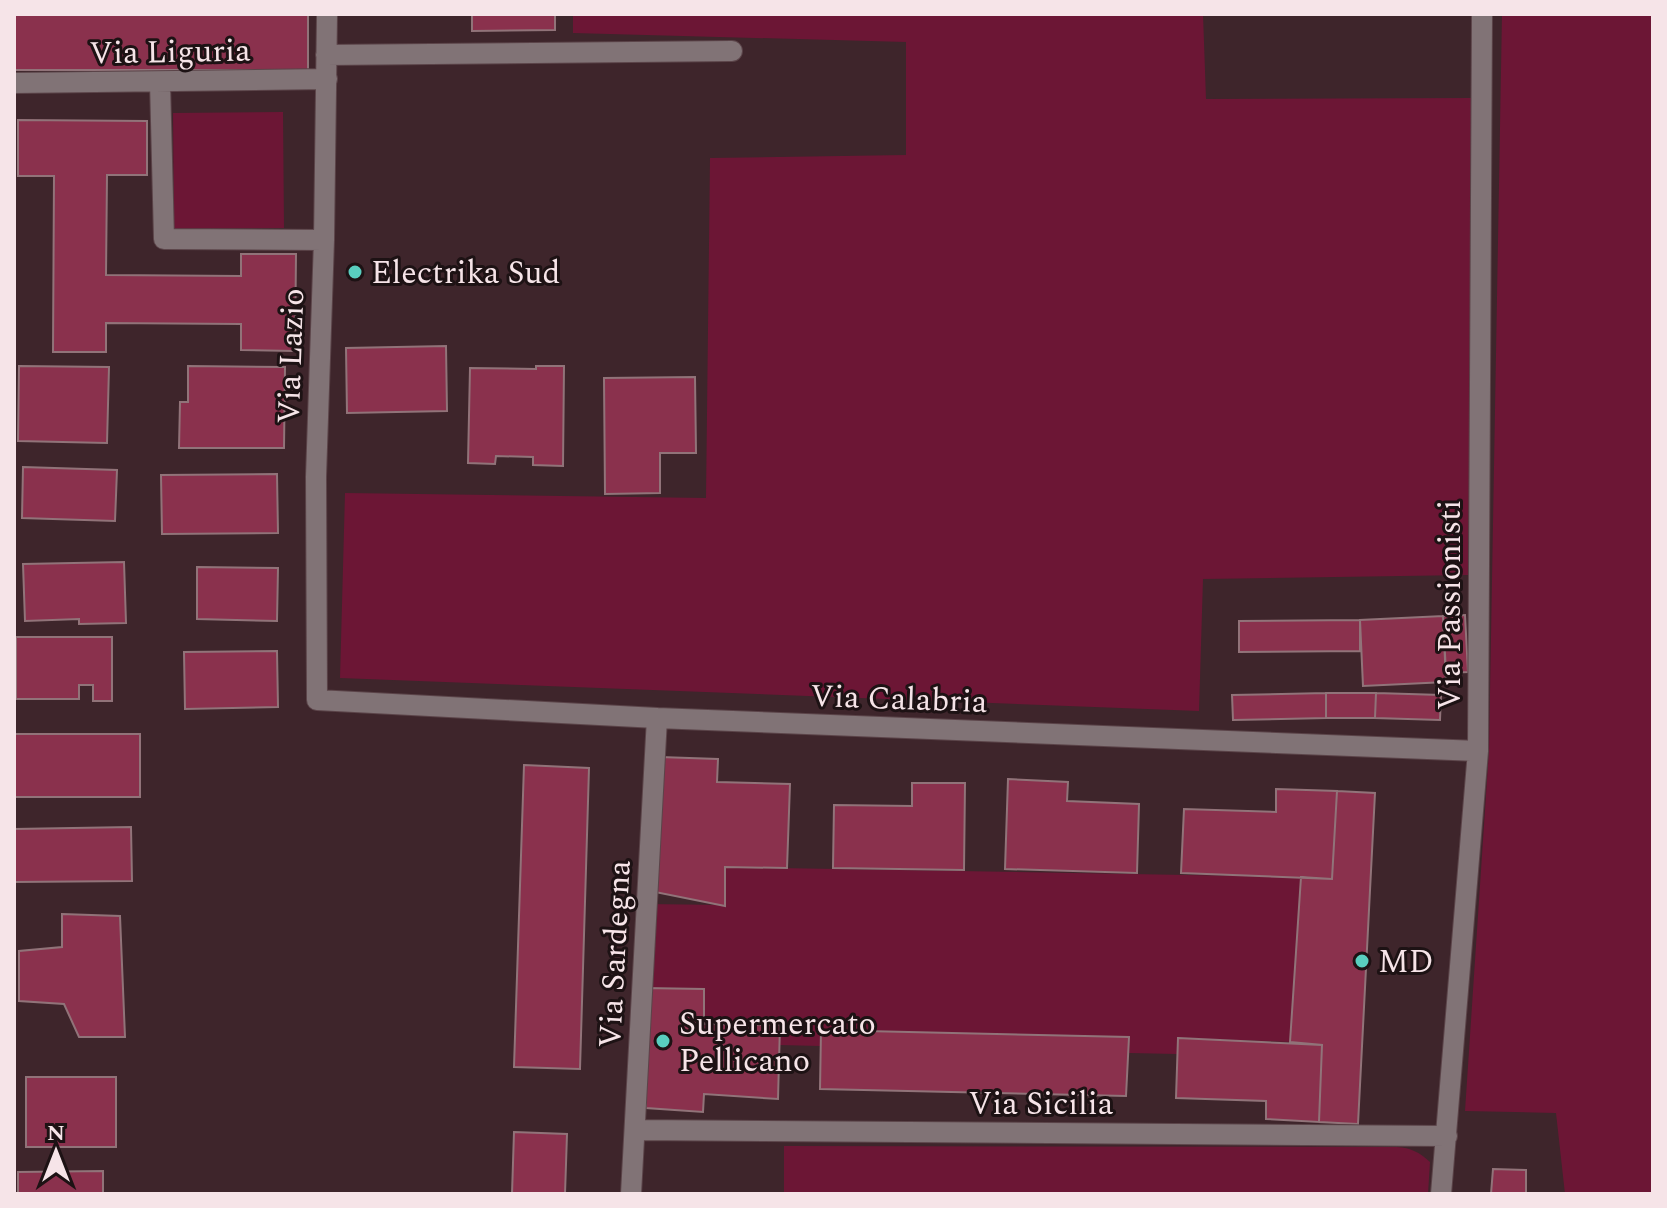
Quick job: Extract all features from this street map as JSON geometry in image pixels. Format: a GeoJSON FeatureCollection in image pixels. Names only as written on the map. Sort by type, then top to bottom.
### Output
{"type":"FeatureCollection","features":[{"type":"Feature","properties":{"kind":"street","name":"Via Lazio"},"geometry":{"type":"LineString","coordinates":[[317,700],[316,477],[327,14]]}},
{"type":"Feature","properties":{"kind":"street","name":"Via Passionisti"},"geometry":{"type":"LineString","coordinates":[[1441,1194],[1478,751],[1482,14]]}},
{"type":"Feature","properties":{"kind":"street"},"geometry":{"type":"LineString","coordinates":[[326,55],[732,51]]}},
{"type":"Feature","properties":{"kind":"street","name":"Via Liguria"},"geometry":{"type":"LineString","coordinates":[[14,83],[327,79]]}},
{"type":"Feature","properties":{"kind":"street"},"geometry":{"type":"LineString","coordinates":[[160,82],[164,239],[324,240]]}},
{"type":"Feature","properties":{"kind":"street","name":"Via Calabria"},"geometry":{"type":"LineString","coordinates":[[317,700],[657,718],[1478,751]]}},
{"type":"Feature","properties":{"kind":"street","name":"Via Sardegna"},"geometry":{"type":"LineString","coordinates":[[631,1194],[657,718]]}},
{"type":"Feature","properties":{"kind":"street","name":"Via Sicilia"},"geometry":{"type":"LineString","coordinates":[[635,1130],[1447,1136]]}},
{"type":"Feature","properties":{"kind":"shaded area"},"geometry":{"type":"Polygon","coordinates":[[[573,14],[1203,14],[1206,99],[1474,98],[1468,575],[1203,579],[1199,711],[340,678],[345,493],[706,498],[710,158],[906,155],[906,42],[573,33],[573,14]]]}},
{"type":"Feature","properties":{"kind":"shaded area"},"geometry":{"type":"Polygon","coordinates":[[[1502,14],[1653,14],[1653,1194],[1565,1194],[1556,1113],[1465,1111],[1489,750],[1502,14]]]}},
{"type":"Feature","properties":{"kind":"shaded area"},"geometry":{"type":"Polygon","coordinates":[[[283,112],[284,228],[174,229],[173,113],[283,112]]]}},
{"type":"Feature","properties":{"kind":"shaded area"},"geometry":{"type":"Polygon","coordinates":[[[725,867],[1301,877],[1290,1042],[1178,1038],[1177,1054],[1129,1053],[1129,1037],[821,1030],[820,1046],[779,1045],[779,1025],[704,1024],[704,989],[644,988],[646,904],[724,905],[725,867]]]}},
{"type":"Feature","properties":{"kind":"shaded area"},"geometry":{"type":"Polygon","coordinates":[[[784,1146],[1397,1147],[1415,1151],[1430,1162],[1428,1194],[784,1194],[784,1146]]]}},
{"type":"Feature","properties":{"kind":"building"},"geometry":{"type":"Polygon","coordinates":[[[14,14],[308,14],[308,70],[14,70],[14,14]]]}},
{"type":"Feature","properties":{"kind":"building"},"geometry":{"type":"Polygon","coordinates":[[[472,14],[555,14],[555,30],[472,31],[472,14]]]}},
{"type":"Feature","properties":{"kind":"building"},"geometry":{"type":"Polygon","coordinates":[[[18,120],[147,121],[147,175],[107,175],[106,275],[241,276],[241,254],[296,254],[295,351],[241,350],[241,324],[106,323],[106,352],[53,352],[54,176],[18,176],[18,120]]]}},
{"type":"Feature","properties":{"kind":"building"},"geometry":{"type":"Polygon","coordinates":[[[446,346],[447,411],[347,413],[346,348],[446,346]]]}},
{"type":"Feature","properties":{"kind":"building"},"geometry":{"type":"Polygon","coordinates":[[[19,366],[109,367],[107,443],[18,441],[19,366]]]}},
{"type":"Feature","properties":{"kind":"building"},"geometry":{"type":"Polygon","coordinates":[[[188,366],[285,367],[284,448],[179,448],[180,402],[188,402],[188,366]]]}},
{"type":"Feature","properties":{"kind":"building"},"geometry":{"type":"Polygon","coordinates":[[[536,366],[564,366],[563,466],[533,465],[533,457],[496,456],[495,464],[468,463],[470,368],[536,369],[536,366]]]}},
{"type":"Feature","properties":{"kind":"building"},"geometry":{"type":"Polygon","coordinates":[[[695,377],[696,453],[660,453],[660,493],[605,494],[604,378],[695,377]]]}},
{"type":"Feature","properties":{"kind":"building"},"geometry":{"type":"Polygon","coordinates":[[[23,467],[117,470],[115,521],[22,518],[23,467]]]}},
{"type":"Feature","properties":{"kind":"building"},"geometry":{"type":"Polygon","coordinates":[[[277,474],[278,533],[162,534],[161,475],[277,474]]]}},
{"type":"Feature","properties":{"kind":"building"},"geometry":{"type":"Polygon","coordinates":[[[124,562],[126,623],[79,624],[79,619],[25,621],[23,564],[124,562]]]}},
{"type":"Feature","properties":{"kind":"building"},"geometry":{"type":"Polygon","coordinates":[[[197,567],[278,568],[277,621],[197,619],[197,567]]]}},
{"type":"Feature","properties":{"kind":"building"},"geometry":{"type":"Polygon","coordinates":[[[1465,615],[1468,672],[1446,673],[1443,616],[1465,615]]]}},
{"type":"Feature","properties":{"kind":"building"},"geometry":{"type":"Polygon","coordinates":[[[1443,616],[1446,682],[1363,686],[1360,620],[1443,616]]]}},
{"type":"Feature","properties":{"kind":"building"},"geometry":{"type":"Polygon","coordinates":[[[1360,620],[1360,651],[1239,652],[1239,621],[1360,620]]]}},
{"type":"Feature","properties":{"kind":"building"},"geometry":{"type":"Polygon","coordinates":[[[16,637],[112,637],[112,701],[93,701],[93,685],[79,685],[79,699],[16,699],[16,637]]]}},
{"type":"Feature","properties":{"kind":"building"},"geometry":{"type":"Polygon","coordinates":[[[277,651],[278,707],[185,709],[184,652],[277,651]]]}},
{"type":"Feature","properties":{"kind":"building"},"geometry":{"type":"Polygon","coordinates":[[[1326,693],[1376,693],[1375,718],[1326,718],[1326,693]]]}},
{"type":"Feature","properties":{"kind":"building"},"geometry":{"type":"Polygon","coordinates":[[[1326,693],[1326,718],[1233,720],[1232,695],[1326,693]]]}},
{"type":"Feature","properties":{"kind":"building"},"geometry":{"type":"Polygon","coordinates":[[[1376,693],[1441,695],[1440,720],[1375,718],[1376,693]]]}},
{"type":"Feature","properties":{"kind":"building"},"geometry":{"type":"Polygon","coordinates":[[[14,734],[140,734],[140,797],[14,797],[14,734]]]}},
{"type":"Feature","properties":{"kind":"building"},"geometry":{"type":"Polygon","coordinates":[[[660,757],[718,759],[717,782],[790,784],[787,868],[725,867],[725,906],[655,892],[660,757]]]}},
{"type":"Feature","properties":{"kind":"building"},"geometry":{"type":"Polygon","coordinates":[[[524,765],[589,768],[580,1069],[514,1067],[524,765]]]}},
{"type":"Feature","properties":{"kind":"building"},"geometry":{"type":"Polygon","coordinates":[[[1008,779],[1068,782],[1067,801],[1139,804],[1137,873],[1005,869],[1008,779]]]}},
{"type":"Feature","properties":{"kind":"building"},"geometry":{"type":"Polygon","coordinates":[[[912,783],[965,783],[964,870],[833,868],[834,805],[912,806],[912,783]]]}},
{"type":"Feature","properties":{"kind":"building"},"geometry":{"type":"Polygon","coordinates":[[[1276,789],[1337,791],[1332,879],[1181,873],[1184,809],[1276,812],[1276,789]]]}},
{"type":"Feature","properties":{"kind":"building"},"geometry":{"type":"Polygon","coordinates":[[[1337,791],[1375,793],[1358,1124],[1319,1122],[1322,1045],[1290,1042],[1301,877],[1332,879],[1337,791]]]}},
{"type":"Feature","properties":{"kind":"building"},"geometry":{"type":"Polygon","coordinates":[[[131,827],[132,881],[14,882],[14,829],[131,827]]]}},
{"type":"Feature","properties":{"kind":"building"},"geometry":{"type":"Polygon","coordinates":[[[62,914],[120,916],[125,1037],[79,1037],[64,1004],[19,1001],[19,951],[62,947],[62,914]]]}},
{"type":"Feature","properties":{"kind":"building"},"geometry":{"type":"Polygon","coordinates":[[[644,988],[704,989],[704,1024],[780,1025],[778,1099],[704,1094],[703,1112],[646,1108],[644,988]]]}},
{"type":"Feature","properties":{"kind":"building"},"geometry":{"type":"Polygon","coordinates":[[[821,1030],[1129,1037],[1126,1096],[820,1089],[821,1030]]]}},
{"type":"Feature","properties":{"kind":"building"},"geometry":{"type":"Polygon","coordinates":[[[1178,1038],[1322,1045],[1319,1122],[1266,1119],[1266,1101],[1176,1098],[1178,1038]]]}},
{"type":"Feature","properties":{"kind":"building"},"geometry":{"type":"Polygon","coordinates":[[[26,1077],[116,1077],[116,1147],[26,1147],[26,1077]]]}},
{"type":"Feature","properties":{"kind":"building"},"geometry":{"type":"Polygon","coordinates":[[[514,1132],[567,1134],[565,1194],[512,1194],[514,1132]]]}},
{"type":"Feature","properties":{"kind":"building"},"geometry":{"type":"Polygon","coordinates":[[[1493,1169],[1526,1170],[1526,1194],[1491,1194],[1493,1169]]]}},
{"type":"Feature","properties":{"kind":"building"},"geometry":{"type":"Polygon","coordinates":[[[103,1171],[103,1194],[18,1194],[18,1172],[103,1171]]]}},
{"type":"Feature","properties":{"kind":"place","name":"Electrika Sud"},"geometry":{"type":"Point","coordinates":[355,272]}},
{"type":"Feature","properties":{"kind":"place","name":"MD"},"geometry":{"type":"Point","coordinates":[1362,961]}},
{"type":"Feature","properties":{"kind":"place","name":"Supermercato Pellicano"},"geometry":{"type":"Point","coordinates":[663,1041]}}]}
